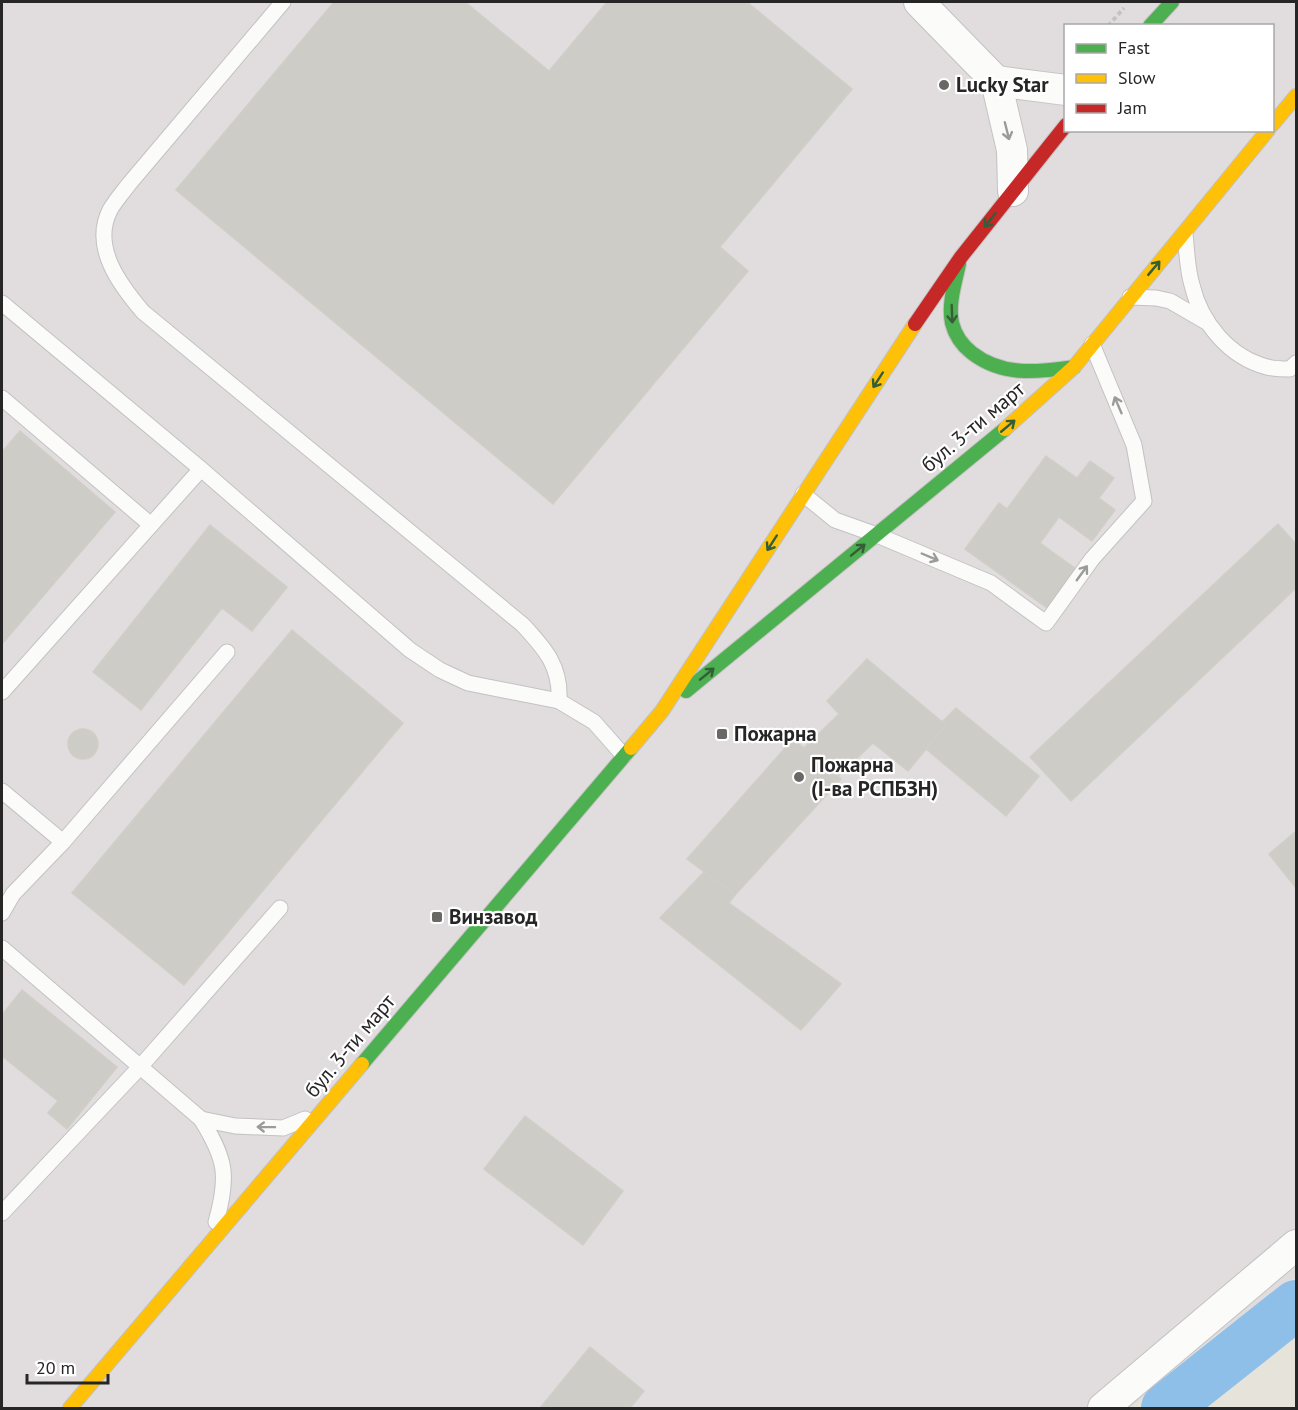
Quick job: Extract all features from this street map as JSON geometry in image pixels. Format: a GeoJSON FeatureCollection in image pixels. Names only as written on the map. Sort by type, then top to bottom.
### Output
{"type":"FeatureCollection","features":[{"type":"Feature","properties":{"kind":"main road"},"geometry":{"type":"LineString","coordinates":[[1152,24],[1172,2]]}},
{"type":"Feature","properties":{"kind":"main road"},"geometry":{"type":"LineString","coordinates":[[1274,123],[1296,96]]}},
{"type":"Feature","properties":{"kind":"main road","name":"бул. 3-ти март"},"geometry":{"type":"LineString","coordinates":[[70,1408],[662,711],[934,294],[1064,126]]}},
{"type":"Feature","properties":{"kind":"main road"},"geometry":{"type":"LineString","coordinates":[[1254,147],[1255,132]]}},
{"type":"Feature","properties":{"kind":"main road","name":"бул. 3-ти март"},"geometry":{"type":"LineString","coordinates":[[662,711],[1028,410],[1074,367],[1266,132]]}},
{"type":"Feature","properties":{"kind":"main road"},"geometry":{"type":"LineString","coordinates":[[961,257],[952,298],[952,323],[961,344],[988,365],[1010,372],[1035,372],[1074,367]]}},
{"type":"Feature","properties":{"kind":"street"},"geometry":{"type":"LineString","coordinates":[[919,2],[996,81],[1012,150],[1013,191]]}},
{"type":"Feature","properties":{"kind":"street"},"geometry":{"type":"LineString","coordinates":[[996,81],[1064,90]]}},
{"type":"Feature","properties":{"kind":"street"},"geometry":{"type":"LineString","coordinates":[[1102,1408],[1296,1245]]}},
{"type":"Feature","properties":{"kind":"lane"},"geometry":{"type":"LineString","coordinates":[[283,2],[129,183],[109,211],[103,239],[112,269],[118,282],[143,312],[523,625],[554,664],[560,688],[559,701]]}},
{"type":"Feature","properties":{"kind":"lane"},"geometry":{"type":"LineString","coordinates":[[1184,232],[1192,286],[1208,323],[1229,348],[1249,361],[1269,368],[1290,369],[1296,363]]}},
{"type":"Feature","properties":{"kind":"lane"},"geometry":{"type":"LineString","coordinates":[[1129,297],[1170,301],[1208,323]]}},
{"type":"Feature","properties":{"kind":"lane"},"geometry":{"type":"LineString","coordinates":[[2,303],[201,469],[410,650],[468,683],[559,701],[594,723],[624,756]]}},
{"type":"Feature","properties":{"kind":"lane"},"geometry":{"type":"LineString","coordinates":[[803,494],[835,520],[877,535],[991,583],[1046,622],[1092,559],[1144,501],[1134,445],[1092,344]]}},
{"type":"Feature","properties":{"kind":"lane"},"geometry":{"type":"LineString","coordinates":[[2,398],[151,525]]}},
{"type":"Feature","properties":{"kind":"lane"},"geometry":{"type":"LineString","coordinates":[[2,692],[201,469]]}},
{"type":"Feature","properties":{"kind":"lane"},"geometry":{"type":"LineString","coordinates":[[2,913],[13,894],[63,842],[227,652]]}},
{"type":"Feature","properties":{"kind":"lane"},"geometry":{"type":"LineString","coordinates":[[2,791],[63,842]]}},
{"type":"Feature","properties":{"kind":"lane"},"geometry":{"type":"LineString","coordinates":[[2,1213],[140,1067],[280,908]]}},
{"type":"Feature","properties":{"kind":"lane"},"geometry":{"type":"LineString","coordinates":[[2,948],[201,1119],[217,1144],[224,1172],[224,1195],[210,1244]]}},
{"type":"Feature","properties":{"kind":"lane"},"geometry":{"type":"LineString","coordinates":[[201,1119],[236,1126],[284,1128],[322,1112]]}},
{"type":"Feature","properties":{"kind":"path"},"geometry":{"type":"LineString","coordinates":[[1110,24],[1130,2]]}},
{"type":"Feature","properties":{"kind":"shaded area"},"geometry":{"type":"Polygon","coordinates":[[[2,2],[1296,2],[1296,1277],[1130,1408],[2,1408],[2,2]]]}},
{"type":"Feature","properties":{"kind":"building"},"geometry":{"type":"Polygon","coordinates":[[[334,2],[465,2],[549,71],[607,2],[747,2],[852,89],[720,247],[748,271],[553,504],[176,190],[334,2]]]}},
{"type":"Feature","properties":{"kind":"building"},"geometry":{"type":"Polygon","coordinates":[[[20,431],[115,512],[2,644],[2,452],[20,431]]]}},
{"type":"Feature","properties":{"kind":"building"},"geometry":{"type":"Polygon","coordinates":[[[1046,456],[1077,478],[1090,461],[1114,478],[1099,498],[1115,510],[1092,541],[1059,517],[1040,543],[1076,569],[1047,608],[965,549],[999,503],[1007,509],[1046,456]]]}},
{"type":"Feature","properties":{"kind":"building"},"geometry":{"type":"Polygon","coordinates":[[[1278,524],[1296,544],[1296,588],[1071,801],[1030,757],[1278,524]]]}},
{"type":"Feature","properties":{"kind":"building"},"geometry":{"type":"Polygon","coordinates":[[[210,525],[287,587],[252,631],[222,608],[141,710],[93,672],[210,525]]]}},
{"type":"Feature","properties":{"kind":"building"},"geometry":{"type":"Polygon","coordinates":[[[292,630],[403,723],[184,985],[72,893],[292,630]]]}},
{"type":"Feature","properties":{"kind":"building","name":"Пожарна (I-ва РСПБЗН)"},"geometry":{"type":"Polygon","coordinates":[[[867,659],[946,725],[908,771],[873,743],[838,776],[841,779],[735,895],[687,859],[793,739],[804,748],[839,714],[827,701],[867,659]]]}},
{"type":"Feature","properties":{"kind":"building"},"geometry":{"type":"Polygon","coordinates":[[[956,708],[1039,776],[1006,816],[926,749],[946,725],[942,722],[956,708]]]}},
{"type":"Feature","properties":{"kind":"building"},"geometry":{"type":"Polygon","coordinates":[[[83,729],[94,733],[98,744],[94,755],[83,759],[72,755],[68,744],[72,733],[83,729]]]}},
{"type":"Feature","properties":{"kind":"building"},"geometry":{"type":"Polygon","coordinates":[[[1296,831],[1296,888],[1269,854],[1296,831]]]}},
{"type":"Feature","properties":{"kind":"building"},"geometry":{"type":"Polygon","coordinates":[[[704,872],[735,895],[729,903],[841,984],[801,1030],[660,918],[704,872]]]}},
{"type":"Feature","properties":{"kind":"building"},"geometry":{"type":"Polygon","coordinates":[[[22,990],[117,1067],[67,1129],[48,1113],[58,1101],[2,1056],[2,1015],[22,990]]]}},
{"type":"Feature","properties":{"kind":"building"},"geometry":{"type":"Polygon","coordinates":[[[525,1116],[623,1191],[583,1245],[484,1169],[525,1116]]]}},
{"type":"Feature","properties":{"kind":"building"},"geometry":{"type":"Polygon","coordinates":[[[590,1347],[644,1391],[630,1408],[540,1408],[590,1347]]]}},
{"type":"Feature","properties":{"kind":"waterway"},"geometry":{"type":"LineString","coordinates":[[1166,1408],[1296,1305]]}},
{"type":"Feature","properties":{"kind":"traffic: fast"},"geometry":{"type":"LineString","coordinates":[[1152,24],[1172,2]]}},
{"type":"Feature","properties":{"kind":"traffic: fast"},"geometry":{"type":"LineString","coordinates":[[959,264],[951,316],[955,332],[969,350],[984,361],[1008,369],[1034,371],[1074,367]]}},
{"type":"Feature","properties":{"kind":"traffic: fast"},"geometry":{"type":"LineString","coordinates":[[686,691],[1005,429]]}},
{"type":"Feature","properties":{"kind":"traffic: fast"},"geometry":{"type":"LineString","coordinates":[[362,1064],[631,748]]}},
{"type":"Feature","properties":{"kind":"traffic: slow"},"geometry":{"type":"LineString","coordinates":[[1274,123],[1296,96]]}},
{"type":"Feature","properties":{"kind":"traffic: slow"},"geometry":{"type":"LineString","coordinates":[[1005,429],[1074,367],[1266,132]]}},
{"type":"Feature","properties":{"kind":"traffic: slow"},"geometry":{"type":"LineString","coordinates":[[631,748],[662,711],[915,324]]}},
{"type":"Feature","properties":{"kind":"traffic: slow"},"geometry":{"type":"LineString","coordinates":[[70,1408],[362,1064]]}},
{"type":"Feature","properties":{"kind":"traffic: jam"},"geometry":{"type":"LineString","coordinates":[[915,324],[961,257],[1064,128]]}},
{"type":"Feature","properties":{"kind":"place","name":"Lucky Star"},"geometry":{"type":"Point","coordinates":[944,85]}},
{"type":"Feature","properties":{"kind":"place","name":"Пожарна"},"geometry":{"type":"Point","coordinates":[722,734]}},
{"type":"Feature","properties":{"kind":"place","name":"Пожарна (I-ва РСПБЗН)"},"geometry":{"type":"Point","coordinates":[799,777]}},
{"type":"Feature","properties":{"kind":"place","name":"Винзавод"},"geometry":{"type":"Point","coordinates":[437,917]}}]}
